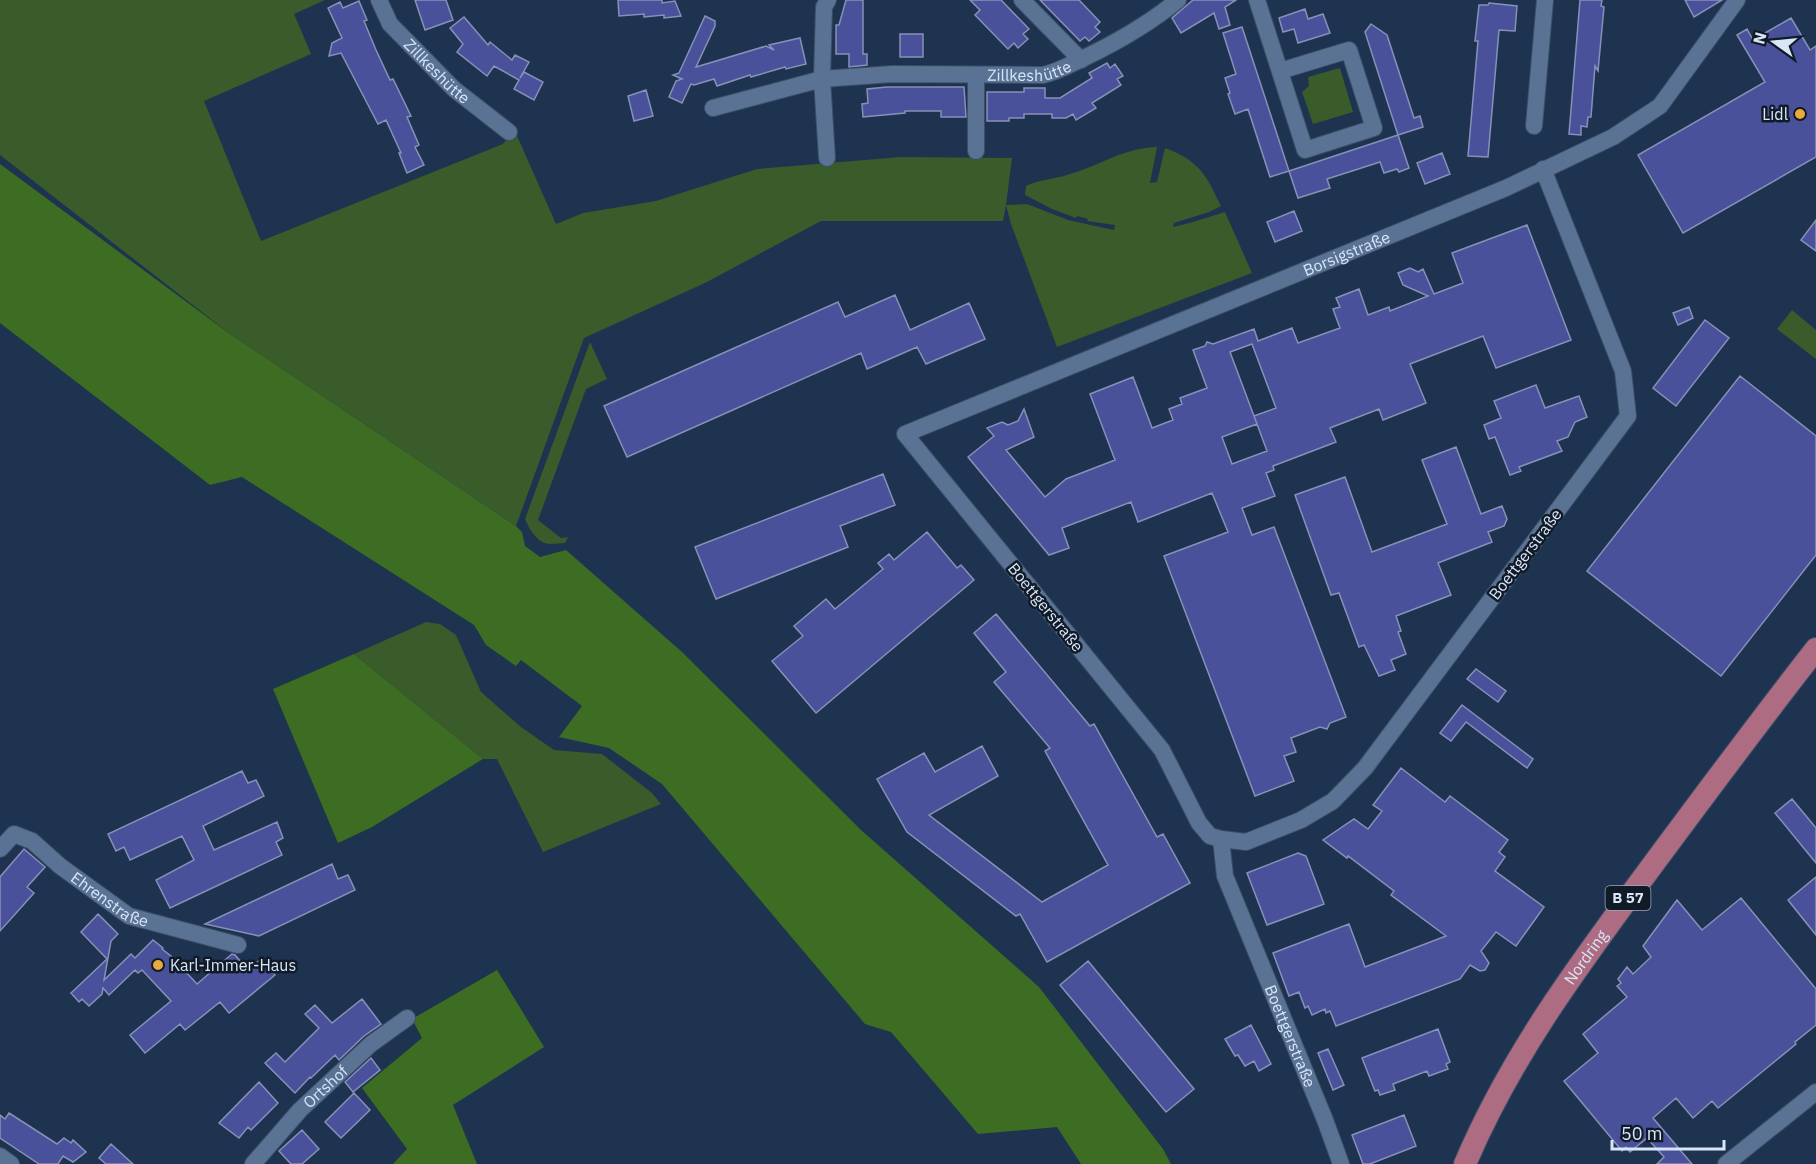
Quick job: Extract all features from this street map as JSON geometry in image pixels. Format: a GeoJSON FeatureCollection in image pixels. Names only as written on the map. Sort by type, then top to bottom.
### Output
{"type":"FeatureCollection","features":[{"type":"Feature","properties":{"kind":"main road","name":"Nordring"},"geometry":{"type":"LineString","coordinates":[[1465,1164],[1516,1060],[1547,1010],[1666,847],[1816,649]]}},
{"type":"Feature","properties":{"kind":"street","name":"Zillkeshütte"},"geometry":{"type":"LineString","coordinates":[[379,0],[390,24],[454,89],[509,132]]}},
{"type":"Feature","properties":{"kind":"street"},"geometry":{"type":"LineString","coordinates":[[827,158],[822,79],[825,8],[828,0]]}},
{"type":"Feature","properties":{"kind":"street","name":"Zillkeshütte"},"geometry":{"type":"LineString","coordinates":[[1022,0],[1081,60]]}},
{"type":"Feature","properties":{"kind":"street","name":"Zillkeshütte"},"geometry":{"type":"LineString","coordinates":[[713,108],[822,79],[892,74],[1044,75],[1062,70],[1113,44],[1157,17],[1178,0]]}},
{"type":"Feature","properties":{"kind":"street"},"geometry":{"type":"LineString","coordinates":[[1257,0],[1305,150],[1374,128],[1349,50],[1280,71]]}},
{"type":"Feature","properties":{"kind":"street"},"geometry":{"type":"LineString","coordinates":[[1534,126],[1545,0]]}},
{"type":"Feature","properties":{"kind":"street","name":"Borsigstraße"},"geometry":{"type":"LineString","coordinates":[[905,434],[1506,188],[1613,137],[1660,106],[1737,0]]}},
{"type":"Feature","properties":{"kind":"street","name":"Zillkeshütte"},"geometry":{"type":"LineString","coordinates":[[976,75],[976,151]]}},
{"type":"Feature","properties":{"kind":"street","name":"Boettgerstraße"},"geometry":{"type":"LineString","coordinates":[[905,434],[1162,750],[1199,823],[1210,836],[1246,842],[1300,820],[1334,801],[1365,768],[1628,416],[1623,371],[1543,169]]}},
{"type":"Feature","properties":{"kind":"street","name":"Ehrenstraße"},"geometry":{"type":"LineString","coordinates":[[0,849],[14,834],[32,841],[60,866],[129,916],[238,945]]}},
{"type":"Feature","properties":{"kind":"street","name":"Boettgerstraße"},"geometry":{"type":"LineString","coordinates":[[1221,839],[1226,876],[1341,1164]]}},
{"type":"Feature","properties":{"kind":"street","name":"Ortshof"},"geometry":{"type":"LineString","coordinates":[[253,1164],[300,1110],[371,1044],[407,1018]]}},
{"type":"Feature","properties":{"kind":"street"},"geometry":{"type":"LineString","coordinates":[[1726,1164],[1816,1092]]}},
{"type":"Feature","properties":{"kind":"street"},"geometry":{"type":"LineString","coordinates":[[0,1156],[11,1164]]}},
{"type":"Feature","properties":{"kind":"green space"},"geometry":{"type":"Polygon","coordinates":[[[0,0],[325,0],[294,14],[311,54],[204,101],[261,241],[503,144],[514,129],[556,224],[583,213],[656,201],[757,169],[901,157],[1012,158],[1003,221],[821,221],[705,283],[584,338],[516,526],[230,334],[0,155],[0,0]]]}},
{"type":"Feature","properties":{"kind":"green space"},"geometry":{"type":"Polygon","coordinates":[[[1340,68],[1353,112],[1313,124],[1302,92],[1309,86],[1308,77],[1340,68]]]}},
{"type":"Feature","properties":{"kind":"green space"},"geometry":{"type":"Polygon","coordinates":[[[1157,147],[1150,183],[1157,182],[1165,148],[1186,158],[1200,170],[1221,206],[1174,223],[1173,227],[1225,212],[1252,273],[1057,347],[1006,205],[1027,204],[1068,220],[1114,230],[1115,225],[1087,221],[1088,219],[1077,216],[1076,218],[1052,209],[1025,195],[1026,186],[1078,172],[1134,150],[1157,147]]]}},
{"type":"Feature","properties":{"kind":"green space"},"geometry":{"type":"Polygon","coordinates":[[[0,164],[230,334],[516,526],[522,532],[525,546],[540,557],[566,550],[682,652],[861,830],[1039,987],[1163,1149],[1171,1164],[1081,1164],[1057,1127],[978,1134],[891,1032],[865,1024],[662,784],[609,748],[559,737],[582,706],[521,660],[516,666],[486,645],[474,625],[242,477],[210,485],[0,323],[0,164]]]}},
{"type":"Feature","properties":{"kind":"green space"},"geometry":{"type":"Polygon","coordinates":[[[1792,310],[1816,330],[1816,359],[1777,329],[1792,310]]]}},
{"type":"Feature","properties":{"kind":"green space"},"geometry":{"type":"Polygon","coordinates":[[[590,342],[607,379],[586,389],[538,520],[561,538],[568,537],[565,543],[550,544],[542,542],[534,535],[525,519],[590,342]]]}},
{"type":"Feature","properties":{"kind":"green space"},"geometry":{"type":"Polygon","coordinates":[[[426,622],[440,624],[456,635],[481,692],[521,727],[554,750],[602,754],[652,793],[661,804],[543,852],[497,759],[483,759],[354,654],[426,622]]]}},
{"type":"Feature","properties":{"kind":"green space"},"geometry":{"type":"Polygon","coordinates":[[[354,654],[483,759],[372,827],[338,843],[273,689],[354,654]]]}},
{"type":"Feature","properties":{"kind":"green space"},"geometry":{"type":"Polygon","coordinates":[[[497,970],[544,1047],[453,1105],[477,1164],[393,1164],[407,1149],[362,1088],[422,1038],[412,1019],[497,970]]]}},
{"type":"Feature","properties":{"kind":"building"},"geometry":{"type":"Polygon","coordinates":[[[415,0],[446,0],[453,20],[425,30],[415,0]]]}},
{"type":"Feature","properties":{"kind":"building"},"geometry":{"type":"Polygon","coordinates":[[[618,0],[662,0],[662,3],[675,1],[681,16],[644,17],[644,14],[619,16],[618,0]]]}},
{"type":"Feature","properties":{"kind":"building"},"geometry":{"type":"Polygon","coordinates":[[[846,0],[863,0],[863,54],[867,54],[867,65],[849,67],[849,54],[836,54],[836,25],[839,25],[846,0]]]}},
{"type":"Feature","properties":{"kind":"building"},"geometry":{"type":"Polygon","coordinates":[[[970,0],[1001,0],[1029,29],[1023,34],[1028,39],[1018,48],[1014,43],[1008,49],[975,15],[980,10],[970,0]]]}},
{"type":"Feature","properties":{"kind":"building"},"geometry":{"type":"Polygon","coordinates":[[[1040,0],[1079,0],[1100,22],[1095,27],[1100,32],[1089,41],[1085,37],[1080,41],[1040,0]]]}},
{"type":"Feature","properties":{"kind":"building"},"geometry":{"type":"Polygon","coordinates":[[[1193,0],[1236,0],[1225,7],[1230,25],[1219,29],[1214,13],[1181,33],[1172,18],[1193,0]]]}},
{"type":"Feature","properties":{"kind":"building"},"geometry":{"type":"Polygon","coordinates":[[[1580,0],[1602,0],[1601,6],[1604,7],[1598,71],[1595,66],[1591,117],[1588,117],[1587,127],[1581,126],[1581,135],[1569,134],[1580,0]]]}},
{"type":"Feature","properties":{"kind":"building"},"geometry":{"type":"Polygon","coordinates":[[[1685,0],[1722,0],[1694,17],[1685,0]]]}},
{"type":"Feature","properties":{"kind":"building"},"geometry":{"type":"Polygon","coordinates":[[[359,1],[367,20],[364,21],[376,50],[411,116],[407,117],[419,145],[415,147],[424,165],[407,173],[386,120],[378,124],[341,53],[329,56],[332,43],[342,38],[328,8],[340,2],[343,8],[359,1]]]}},
{"type":"Feature","properties":{"kind":"building"},"geometry":{"type":"Polygon","coordinates":[[[1489,3],[1517,6],[1515,31],[1499,30],[1488,157],[1468,156],[1479,5],[1489,3]]]}},
{"type":"Feature","properties":{"kind":"building"},"geometry":{"type":"Polygon","coordinates":[[[1305,9],[1308,19],[1323,14],[1330,33],[1298,43],[1294,29],[1283,32],[1279,18],[1305,9]]]}},
{"type":"Feature","properties":{"kind":"building"},"geometry":{"type":"Polygon","coordinates":[[[705,16],[715,21],[715,26],[696,67],[766,46],[774,50],[769,45],[800,38],[806,64],[786,69],[785,67],[751,77],[750,75],[717,86],[714,79],[691,84],[682,103],[669,97],[676,81],[682,79],[673,75],[679,73],[705,16]]]}},
{"type":"Feature","properties":{"kind":"building"},"geometry":{"type":"Polygon","coordinates":[[[464,17],[488,45],[490,42],[512,60],[515,55],[529,62],[520,78],[524,72],[543,82],[534,100],[514,89],[519,80],[494,66],[487,76],[457,52],[463,44],[450,28],[464,17]]]}},
{"type":"Feature","properties":{"kind":"building"},"geometry":{"type":"Polygon","coordinates":[[[1791,18],[1810,50],[1816,46],[1816,157],[1683,233],[1638,155],[1765,82],[1737,35],[1747,29],[1753,40],[1791,18]]]}},
{"type":"Feature","properties":{"kind":"building"},"geometry":{"type":"Polygon","coordinates":[[[1371,24],[1387,35],[1414,118],[1420,116],[1423,127],[1398,135],[1365,32],[1371,24]]]}},
{"type":"Feature","properties":{"kind":"building"},"geometry":{"type":"Polygon","coordinates":[[[1242,27],[1289,171],[1270,177],[1248,109],[1235,114],[1225,78],[1236,74],[1223,33],[1242,27]]]}},
{"type":"Feature","properties":{"kind":"building"},"geometry":{"type":"Polygon","coordinates":[[[900,34],[923,34],[923,57],[900,57],[900,34]]]}},
{"type":"Feature","properties":{"kind":"building"},"geometry":{"type":"Polygon","coordinates":[[[1107,63],[1110,68],[1115,64],[1123,76],[1117,79],[1121,85],[1092,103],[1096,108],[1076,120],[1073,114],[1066,118],[1052,118],[1052,114],[1024,114],[1024,118],[1009,118],[1009,121],[987,121],[987,92],[1024,92],[1024,88],[1045,88],[1045,98],[1060,98],[1092,78],[1089,73],[1107,63]]]}},
{"type":"Feature","properties":{"kind":"building"},"geometry":{"type":"Polygon","coordinates":[[[964,87],[966,117],[941,117],[941,111],[905,111],[905,113],[863,117],[862,104],[868,103],[867,89],[964,87]]]}},
{"type":"Feature","properties":{"kind":"building"},"geometry":{"type":"Polygon","coordinates":[[[646,90],[653,116],[634,121],[628,96],[646,90]]]}},
{"type":"Feature","properties":{"kind":"building"},"geometry":{"type":"Polygon","coordinates":[[[1398,135],[1409,168],[1399,172],[1397,169],[1384,173],[1380,162],[1327,179],[1330,188],[1298,198],[1289,171],[1398,135]]]}},
{"type":"Feature","properties":{"kind":"building"},"geometry":{"type":"Polygon","coordinates":[[[1442,153],[1450,174],[1425,184],[1417,163],[1442,153]]]}},
{"type":"Feature","properties":{"kind":"building"},"geometry":{"type":"Polygon","coordinates":[[[1294,211],[1302,231],[1275,242],[1267,222],[1294,211]]]}},
{"type":"Feature","properties":{"kind":"building"},"geometry":{"type":"Polygon","coordinates":[[[1816,220],[1816,251],[1801,240],[1816,220]]]}},
{"type":"Feature","properties":{"kind":"building"},"geometry":{"type":"Polygon","coordinates":[[[1527,225],[1571,340],[1496,368],[1483,336],[1410,364],[1426,403],[1383,420],[1379,409],[1330,428],[1336,442],[1273,466],[1274,470],[1266,473],[1275,496],[1242,508],[1252,535],[1274,527],[1346,717],[1330,723],[1327,729],[1320,727],[1291,738],[1296,752],[1284,756],[1294,781],[1255,796],[1164,556],[1228,532],[1212,493],[1138,522],[1131,502],[1062,528],[1069,548],[1049,555],[968,457],[994,436],[987,428],[1002,422],[1008,425],[1018,421],[1024,409],[1034,437],[1006,450],[1045,497],[1066,479],[1115,460],[1090,394],[1133,377],[1152,428],[1173,420],[1169,409],[1182,404],[1180,398],[1207,388],[1193,350],[1205,346],[1207,342],[1213,344],[1254,329],[1258,341],[1292,328],[1298,343],[1340,328],[1333,309],[1340,307],[1336,298],[1359,289],[1368,315],[1389,307],[1390,311],[1428,296],[1403,285],[1398,273],[1410,268],[1418,272],[1423,269],[1434,294],[1463,283],[1452,253],[1527,225]],[[1252,344],[1230,352],[1254,416],[1276,408],[1252,344]],[[1257,424],[1222,437],[1232,464],[1267,451],[1257,424]]]}},
{"type":"Feature","properties":{"kind":"building"},"geometry":{"type":"Polygon","coordinates":[[[895,295],[910,330],[969,303],[985,339],[926,364],[917,347],[867,369],[861,353],[627,457],[604,406],[838,302],[845,317],[895,295]]]}},
{"type":"Feature","properties":{"kind":"building"},"geometry":{"type":"Polygon","coordinates":[[[1689,307],[1693,318],[1678,325],[1673,313],[1689,307]]]}},
{"type":"Feature","properties":{"kind":"building"},"geometry":{"type":"Polygon","coordinates":[[[1705,320],[1729,338],[1676,406],[1653,388],[1705,320]]]}},
{"type":"Feature","properties":{"kind":"building"},"geometry":{"type":"Polygon","coordinates":[[[1740,376],[1816,436],[1816,555],[1721,676],[1587,571],[1740,376]]]}},
{"type":"Feature","properties":{"kind":"building"},"geometry":{"type":"Polygon","coordinates":[[[1536,385],[1545,408],[1579,396],[1587,417],[1575,422],[1568,437],[1557,441],[1562,451],[1519,467],[1521,471],[1510,475],[1495,437],[1489,439],[1484,425],[1501,418],[1494,401],[1536,385]]]}},
{"type":"Feature","properties":{"kind":"building"},"geometry":{"type":"Polygon","coordinates":[[[1456,447],[1481,514],[1502,506],[1507,519],[1504,526],[1488,532],[1492,542],[1438,563],[1451,595],[1396,616],[1401,631],[1398,632],[1406,654],[1391,660],[1395,670],[1379,676],[1364,645],[1359,647],[1339,593],[1331,595],[1295,495],[1345,477],[1372,552],[1447,524],[1422,460],[1456,447]]]}},
{"type":"Feature","properties":{"kind":"building"},"geometry":{"type":"Polygon","coordinates":[[[883,474],[895,505],[840,526],[848,547],[716,599],[695,547],[883,474]]]}},
{"type":"Feature","properties":{"kind":"building"},"geometry":{"type":"Polygon","coordinates":[[[927,532],[957,568],[961,565],[974,580],[816,713],[772,661],[803,636],[794,626],[826,599],[835,609],[883,569],[878,563],[889,554],[894,560],[927,532]]]}},
{"type":"Feature","properties":{"kind":"building"},"geometry":{"type":"Polygon","coordinates":[[[996,614],[1090,726],[1094,724],[1157,837],[1163,834],[1190,883],[1047,962],[1020,914],[1016,916],[907,832],[877,779],[924,753],[935,772],[982,746],[998,776],[929,815],[1042,902],[1108,865],[1045,751],[1050,748],[994,682],[1006,672],[974,633],[996,614]]]}},
{"type":"Feature","properties":{"kind":"building"},"geometry":{"type":"Polygon","coordinates":[[[1476,669],[1506,691],[1498,702],[1467,679],[1476,669]]]}},
{"type":"Feature","properties":{"kind":"building"},"geometry":{"type":"Polygon","coordinates":[[[1462,705],[1533,759],[1527,768],[1466,722],[1451,741],[1440,733],[1462,705]]]}},
{"type":"Feature","properties":{"kind":"building"},"geometry":{"type":"Polygon","coordinates":[[[1401,768],[1445,802],[1450,796],[1508,840],[1499,852],[1505,857],[1495,871],[1544,907],[1516,946],[1496,932],[1481,951],[1489,963],[1485,970],[1480,971],[1470,965],[1460,979],[1336,1026],[1330,1011],[1326,1013],[1325,1009],[1312,1015],[1308,1006],[1305,1008],[1299,992],[1289,996],[1273,953],[1349,924],[1365,967],[1446,936],[1391,895],[1394,891],[1323,840],[1354,819],[1368,829],[1382,811],[1373,805],[1401,768]]]}},
{"type":"Feature","properties":{"kind":"building"},"geometry":{"type":"Polygon","coordinates":[[[242,771],[248,783],[256,780],[264,796],[203,826],[214,850],[277,822],[283,838],[276,842],[282,855],[170,908],[156,880],[194,860],[182,836],[130,860],[124,847],[116,851],[108,834],[242,771]]]}},
{"type":"Feature","properties":{"kind":"building"},"geometry":{"type":"Polygon","coordinates":[[[1792,799],[1816,828],[1816,863],[1775,813],[1792,799]]]}},
{"type":"Feature","properties":{"kind":"building"},"geometry":{"type":"Polygon","coordinates":[[[24,849],[45,867],[27,887],[34,893],[0,931],[0,877],[24,849]]]}},
{"type":"Feature","properties":{"kind":"building"},"geometry":{"type":"Polygon","coordinates":[[[1298,853],[1306,856],[1324,904],[1267,925],[1247,873],[1298,853]]]}},
{"type":"Feature","properties":{"kind":"building"},"geometry":{"type":"Polygon","coordinates":[[[332,864],[338,879],[348,875],[355,890],[259,936],[205,924],[332,864]]]}},
{"type":"Feature","properties":{"kind":"building"},"geometry":{"type":"Polygon","coordinates":[[[1816,877],[1816,935],[1788,900],[1816,877]]]}},
{"type":"Feature","properties":{"kind":"building"},"geometry":{"type":"Polygon","coordinates":[[[1741,898],[1816,989],[1816,1025],[1718,1108],[1712,1101],[1693,1118],[1676,1098],[1653,1118],[1692,1164],[1657,1164],[1664,1157],[1647,1138],[1630,1152],[1626,1147],[1622,1151],[1564,1081],[1598,1053],[1583,1034],[1627,997],[1617,986],[1621,983],[1618,979],[1627,967],[1633,974],[1651,957],[1643,946],[1677,900],[1702,930],[1741,898]]]}},
{"type":"Feature","properties":{"kind":"building"},"geometry":{"type":"Polygon","coordinates":[[[98,914],[118,934],[111,941],[104,980],[131,954],[135,958],[153,940],[197,984],[232,954],[248,970],[260,960],[275,975],[229,1013],[220,1002],[185,1030],[180,1024],[145,1053],[130,1035],[171,1001],[142,970],[138,973],[135,970],[109,995],[103,988],[102,994],[89,1006],[82,999],[79,1002],[71,993],[107,959],[81,932],[98,914]]]}},
{"type":"Feature","properties":{"kind":"building"},"geometry":{"type":"Polygon","coordinates":[[[1088,961],[1194,1089],[1166,1112],[1060,985],[1088,961]]]}},
{"type":"Feature","properties":{"kind":"building"},"geometry":{"type":"Polygon","coordinates":[[[362,999],[381,1024],[364,1036],[339,1060],[335,1055],[295,1093],[265,1063],[276,1053],[285,1062],[319,1028],[305,1014],[315,1005],[332,1023],[362,999]]]}},
{"type":"Feature","properties":{"kind":"building"},"geometry":{"type":"Polygon","coordinates":[[[1251,1025],[1271,1064],[1259,1071],[1254,1061],[1245,1066],[1238,1055],[1235,1056],[1225,1039],[1251,1025]]]}},
{"type":"Feature","properties":{"kind":"building"},"geometry":{"type":"Polygon","coordinates":[[[1438,1029],[1450,1062],[1446,1064],[1448,1069],[1429,1076],[1427,1071],[1393,1084],[1395,1090],[1380,1095],[1378,1090],[1375,1091],[1362,1058],[1438,1029]]]}},
{"type":"Feature","properties":{"kind":"building"},"geometry":{"type":"Polygon","coordinates":[[[1328,1049],[1344,1085],[1333,1090],[1318,1053],[1328,1049]]]}},
{"type":"Feature","properties":{"kind":"building"},"geometry":{"type":"Polygon","coordinates":[[[371,1058],[380,1070],[353,1092],[345,1082],[371,1058]]]}},
{"type":"Feature","properties":{"kind":"building"},"geometry":{"type":"Polygon","coordinates":[[[259,1082],[278,1103],[251,1130],[248,1127],[239,1138],[219,1123],[259,1082]]]}},
{"type":"Feature","properties":{"kind":"building"},"geometry":{"type":"Polygon","coordinates":[[[354,1093],[370,1110],[341,1138],[325,1122],[354,1093]]]}},
{"type":"Feature","properties":{"kind":"building"},"geometry":{"type":"Polygon","coordinates":[[[9,1113],[57,1144],[64,1138],[71,1143],[73,1140],[86,1152],[73,1162],[63,1156],[58,1164],[39,1164],[0,1138],[0,1115],[5,1119],[9,1113]]]}},
{"type":"Feature","properties":{"kind":"building"},"geometry":{"type":"Polygon","coordinates":[[[1404,1115],[1416,1146],[1370,1164],[1363,1164],[1352,1135],[1404,1115]]]}},
{"type":"Feature","properties":{"kind":"building"},"geometry":{"type":"Polygon","coordinates":[[[302,1130],[319,1149],[302,1164],[291,1164],[279,1151],[302,1130]]]}},
{"type":"Feature","properties":{"kind":"building"},"geometry":{"type":"Polygon","coordinates":[[[111,1144],[133,1164],[106,1164],[99,1158],[111,1144]]]}},
{"type":"Feature","properties":{"kind":"place","name":"Lidl"},"geometry":{"type":"Point","coordinates":[1800,114]}},
{"type":"Feature","properties":{"kind":"place","name":"Karl-Immer-Haus"},"geometry":{"type":"Point","coordinates":[158,965]}}]}
